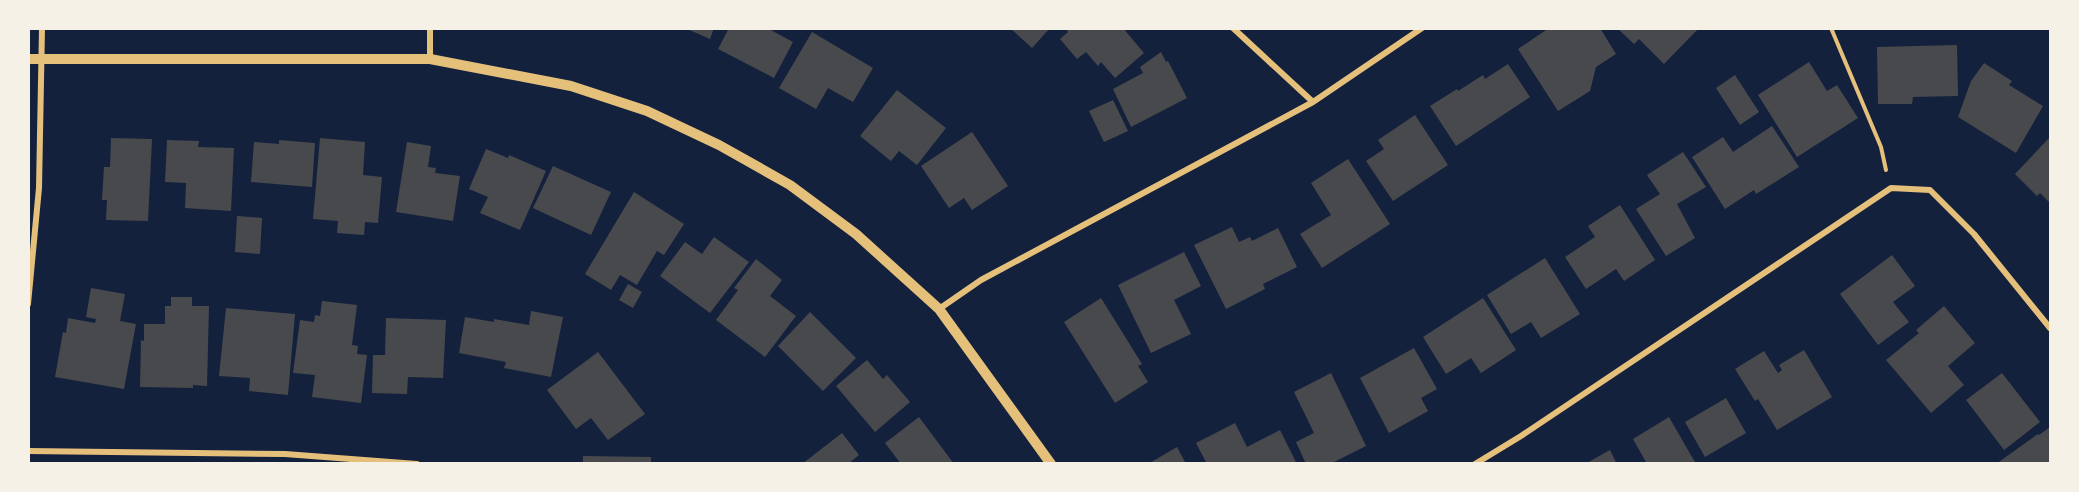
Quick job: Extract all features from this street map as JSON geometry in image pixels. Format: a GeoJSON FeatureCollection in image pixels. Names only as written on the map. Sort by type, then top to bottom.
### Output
{"type":"FeatureCollection","features":[{"type":"Feature","properties":{"kind":"street"},"geometry":{"type":"LineString","coordinates":[[28,304],[39,188],[42,28]]}},
{"type":"Feature","properties":{"kind":"street"},"geometry":{"type":"LineString","coordinates":[[430,28],[430,59]]}},
{"type":"Feature","properties":{"kind":"street"},"geometry":{"type":"LineString","coordinates":[[1233,28],[1313,102]]}},
{"type":"Feature","properties":{"kind":"street"},"geometry":{"type":"LineString","coordinates":[[939,309],[981,280],[1313,102],[1422,28]]}},
{"type":"Feature","properties":{"kind":"street"},"geometry":{"type":"LineString","coordinates":[[28,59],[430,59],[571,86],[647,111],[719,145],[790,185],[856,234],[939,309],[1051,464]]}},
{"type":"Feature","properties":{"kind":"street"},"geometry":{"type":"LineString","coordinates":[[1475,464],[1891,188],[1930,190],[1974,234],[2050,328]]}},
{"type":"Feature","properties":{"kind":"street"},"geometry":{"type":"LineString","coordinates":[[28,451],[285,454],[417,464]]}},
{"type":"Feature","properties":{"kind":"street"},"geometry":{"type":"LineString","coordinates":[[1490,456],[1493,464]]}},
{"type":"Feature","properties":{"kind":"path"},"geometry":{"type":"LineString","coordinates":[[1831,28],[1881,147]]}},
{"type":"Feature","properties":{"kind":"building"},"geometry":{"type":"Polygon","coordinates":[[[685,28],[714,28],[710,39],[685,28]]]}},
{"type":"Feature","properties":{"kind":"building"},"geometry":{"type":"Polygon","coordinates":[[[729,28],[767,28],[793,42],[774,78],[718,49],[729,28]]]}},
{"type":"Feature","properties":{"kind":"building"},"geometry":{"type":"Polygon","coordinates":[[[1010,28],[1050,28],[1032,48],[1010,28]]]}},
{"type":"Feature","properties":{"kind":"building"},"geometry":{"type":"Polygon","coordinates":[[[1066,28],[1123,28],[1144,53],[1115,78],[1101,62],[1098,66],[1086,52],[1077,59],[1060,39],[1068,32],[1066,28]]]}},
{"type":"Feature","properties":{"kind":"building"},"geometry":{"type":"Polygon","coordinates":[[[1549,28],[1600,28],[1616,54],[1596,67],[1590,91],[1558,111],[1518,49],[1549,28]]]}},
{"type":"Feature","properties":{"kind":"building"},"geometry":{"type":"Polygon","coordinates":[[[1617,28],[1699,28],[1664,64],[1639,39],[1634,44],[1617,28]]]}},
{"type":"Feature","properties":{"kind":"building"},"geometry":{"type":"Polygon","coordinates":[[[812,32],[873,68],[853,102],[828,88],[816,109],[779,88],[812,32]]]}},
{"type":"Feature","properties":{"kind":"building"},"geometry":{"type":"Polygon","coordinates":[[[1957,45],[1958,96],[1913,97],[1912,104],[1878,104],[1877,47],[1957,45]]]}},
{"type":"Feature","properties":{"kind":"building"},"geometry":{"type":"Polygon","coordinates":[[[1161,52],[1187,98],[1131,127],[1113,89],[1143,73],[1140,67],[1161,52]]]}},
{"type":"Feature","properties":{"kind":"building"},"geometry":{"type":"Polygon","coordinates":[[[1809,62],[1827,91],[1837,85],[1858,118],[1797,157],[1758,95],[1809,62]]]}},
{"type":"Feature","properties":{"kind":"building"},"geometry":{"type":"Polygon","coordinates":[[[1984,63],[2012,81],[2009,85],[2043,106],[2016,153],[1958,117],[1971,81],[1984,63]]]}},
{"type":"Feature","properties":{"kind":"building"},"geometry":{"type":"Polygon","coordinates":[[[1508,64],[1530,97],[1456,146],[1430,106],[1483,75],[1485,79],[1508,64]]]}},
{"type":"Feature","properties":{"kind":"building"},"geometry":{"type":"Polygon","coordinates":[[[1735,75],[1759,112],[1740,125],[1716,88],[1735,75]]]}},
{"type":"Feature","properties":{"kind":"building"},"geometry":{"type":"Polygon","coordinates":[[[897,90],[946,128],[917,165],[899,151],[891,161],[860,136],[897,90]]]}},
{"type":"Feature","properties":{"kind":"building"},"geometry":{"type":"Polygon","coordinates":[[[1113,100],[1128,131],[1104,142],[1089,111],[1113,100]]]}},
{"type":"Feature","properties":{"kind":"building"},"geometry":{"type":"Polygon","coordinates":[[[1415,115],[1448,165],[1393,201],[1366,161],[1384,149],[1378,140],[1415,115]]]}},
{"type":"Feature","properties":{"kind":"building"},"geometry":{"type":"Polygon","coordinates":[[[1772,126],[1799,167],[1756,194],[1754,190],[1725,209],[1692,157],[1723,137],[1733,152],[1772,126]]]}},
{"type":"Feature","properties":{"kind":"building"},"geometry":{"type":"Polygon","coordinates":[[[972,132],[1008,186],[972,210],[964,198],[949,208],[921,166],[972,132]]]}},
{"type":"Feature","properties":{"kind":"building"},"geometry":{"type":"Polygon","coordinates":[[[2050,137],[2050,203],[2040,193],[2037,196],[2015,174],[2050,137]]]}},
{"type":"Feature","properties":{"kind":"building"},"geometry":{"type":"Polygon","coordinates":[[[111,138],[152,139],[148,221],[106,220],[107,200],[102,200],[104,167],[110,167],[111,138]]]}},
{"type":"Feature","properties":{"kind":"building"},"geometry":{"type":"Polygon","coordinates":[[[320,138],[365,142],[363,175],[382,177],[378,223],[365,222],[364,235],[337,233],[338,221],[313,219],[320,138]]]}},
{"type":"Feature","properties":{"kind":"building"},"geometry":{"type":"Polygon","coordinates":[[[167,140],[199,141],[198,147],[234,148],[231,211],[185,208],[186,183],[165,182],[167,140]]]}},
{"type":"Feature","properties":{"kind":"building"},"geometry":{"type":"Polygon","coordinates":[[[279,140],[315,143],[312,187],[251,182],[254,142],[279,144],[279,140]]]}},
{"type":"Feature","properties":{"kind":"building"},"geometry":{"type":"Polygon","coordinates":[[[407,142],[431,146],[428,167],[436,168],[435,173],[460,176],[453,221],[396,212],[407,142]]]}},
{"type":"Feature","properties":{"kind":"building"},"geometry":{"type":"Polygon","coordinates":[[[486,149],[508,158],[509,155],[546,171],[520,230],[480,213],[488,197],[469,189],[486,149]]]}},
{"type":"Feature","properties":{"kind":"building"},"geometry":{"type":"Polygon","coordinates":[[[1683,152],[1706,187],[1677,204],[1695,238],[1666,256],[1636,209],[1660,194],[1647,175],[1683,152]]]}},
{"type":"Feature","properties":{"kind":"building"},"geometry":{"type":"Polygon","coordinates":[[[1348,159],[1390,224],[1322,268],[1300,234],[1331,215],[1311,183],[1348,159]]]}},
{"type":"Feature","properties":{"kind":"building"},"geometry":{"type":"Polygon","coordinates":[[[553,166],[611,192],[591,235],[533,208],[553,166]]]}},
{"type":"Feature","properties":{"kind":"building"},"geometry":{"type":"Polygon","coordinates":[[[634,192],[684,224],[664,255],[657,251],[637,285],[620,275],[611,290],[585,274],[634,192]]]}},
{"type":"Feature","properties":{"kind":"building"},"geometry":{"type":"Polygon","coordinates":[[[1620,205],[1655,260],[1624,281],[1616,269],[1586,289],[1565,257],[1595,237],[1588,226],[1620,205]]]}},
{"type":"Feature","properties":{"kind":"building"},"geometry":{"type":"Polygon","coordinates":[[[237,216],[262,218],[260,254],[235,252],[237,216]]]}},
{"type":"Feature","properties":{"kind":"building"},"geometry":{"type":"Polygon","coordinates":[[[1232,227],[1239,242],[1250,237],[1252,241],[1278,228],[1297,267],[1263,284],[1265,289],[1226,309],[1194,245],[1232,227]]]}},
{"type":"Feature","properties":{"kind":"building"},"geometry":{"type":"Polygon","coordinates":[[[714,237],[749,262],[710,313],[660,276],[685,242],[702,254],[714,237]]]}},
{"type":"Feature","properties":{"kind":"building"},"geometry":{"type":"Polygon","coordinates":[[[1184,252],[1201,286],[1174,300],[1191,334],[1151,353],[1118,285],[1184,252]]]}},
{"type":"Feature","properties":{"kind":"building"},"geometry":{"type":"Polygon","coordinates":[[[1892,255],[1915,286],[1893,302],[1909,322],[1878,345],[1840,294],[1892,255]]]}},
{"type":"Feature","properties":{"kind":"building"},"geometry":{"type":"Polygon","coordinates":[[[1545,258],[1580,314],[1541,338],[1531,322],[1511,334],[1487,295],[1545,258]]]}},
{"type":"Feature","properties":{"kind":"building"},"geometry":{"type":"Polygon","coordinates":[[[756,259],[782,280],[770,296],[796,316],[765,357],[716,320],[738,290],[734,288],[756,259]]]}},
{"type":"Feature","properties":{"kind":"building"},"geometry":{"type":"Polygon","coordinates":[[[628,284],[642,292],[633,308],[619,300],[628,284]]]}},
{"type":"Feature","properties":{"kind":"building"},"geometry":{"type":"Polygon","coordinates":[[[91,288],[125,294],[120,321],[136,324],[124,389],[55,377],[63,332],[66,333],[68,318],[95,323],[96,319],[86,317],[91,288]]]}},
{"type":"Feature","properties":{"kind":"building"},"geometry":{"type":"Polygon","coordinates":[[[171,297],[192,297],[192,306],[209,306],[207,386],[140,387],[141,340],[144,341],[144,324],[165,324],[165,306],[171,306],[171,297]]]}},
{"type":"Feature","properties":{"kind":"building"},"geometry":{"type":"Polygon","coordinates":[[[1101,298],[1142,364],[1138,366],[1148,382],[1115,403],[1064,322],[1101,298]]]}},
{"type":"Feature","properties":{"kind":"building"},"geometry":{"type":"Polygon","coordinates":[[[1483,298],[1516,350],[1481,373],[1471,358],[1446,374],[1423,337],[1483,298]]]}},
{"type":"Feature","properties":{"kind":"building"},"geometry":{"type":"Polygon","coordinates":[[[322,301],[357,305],[352,345],[358,346],[357,354],[367,355],[361,403],[312,397],[315,375],[293,373],[300,320],[314,322],[315,315],[320,316],[322,301]]]}},
{"type":"Feature","properties":{"kind":"building"},"geometry":{"type":"Polygon","coordinates":[[[1944,306],[1975,343],[1948,366],[1964,385],[1931,413],[1886,360],[1919,333],[1916,330],[1944,306]]]}},
{"type":"Feature","properties":{"kind":"building"},"geometry":{"type":"Polygon","coordinates":[[[226,308],[295,314],[288,395],[249,391],[250,378],[219,376],[226,308]]]}},
{"type":"Feature","properties":{"kind":"building"},"geometry":{"type":"Polygon","coordinates":[[[531,311],[563,317],[551,377],[504,368],[506,362],[459,353],[465,317],[529,325],[531,311]]]}},
{"type":"Feature","properties":{"kind":"building"},"geometry":{"type":"Polygon","coordinates":[[[810,312],[856,358],[823,391],[778,346],[810,312]]]}},
{"type":"Feature","properties":{"kind":"building"},"geometry":{"type":"Polygon","coordinates":[[[386,318],[446,320],[443,378],[408,377],[407,394],[372,393],[373,355],[385,355],[386,318]]]}},
{"type":"Feature","properties":{"kind":"building"},"geometry":{"type":"Polygon","coordinates":[[[1414,348],[1437,389],[1421,398],[1428,411],[1389,433],[1360,378],[1414,348]]]}},
{"type":"Feature","properties":{"kind":"building"},"geometry":{"type":"Polygon","coordinates":[[[1804,350],[1832,397],[1777,430],[1758,399],[1755,401],[1735,369],[1764,351],[1778,373],[1782,370],[1779,365],[1804,350]]]}},
{"type":"Feature","properties":{"kind":"building"},"geometry":{"type":"Polygon","coordinates":[[[598,352],[645,414],[608,440],[591,418],[576,429],[547,390],[598,352]]]}},
{"type":"Feature","properties":{"kind":"building"},"geometry":{"type":"Polygon","coordinates":[[[867,360],[883,379],[887,375],[910,402],[875,432],[836,386],[867,360]]]}},
{"type":"Feature","properties":{"kind":"building"},"geometry":{"type":"Polygon","coordinates":[[[1331,373],[1366,446],[1330,464],[1306,464],[1296,442],[1314,433],[1294,392],[1331,373]]]}},
{"type":"Feature","properties":{"kind":"building"},"geometry":{"type":"Polygon","coordinates":[[[2002,373],[2040,422],[2004,450],[1966,400],[2002,373]]]}},
{"type":"Feature","properties":{"kind":"building"},"geometry":{"type":"Polygon","coordinates":[[[1726,398],[1746,433],[1705,457],[1685,422],[1726,398]]]}},
{"type":"Feature","properties":{"kind":"building"},"geometry":{"type":"Polygon","coordinates":[[[919,417],[954,464],[901,464],[885,443],[919,417]]]}},
{"type":"Feature","properties":{"kind":"building"},"geometry":{"type":"Polygon","coordinates":[[[1669,417],[1696,464],[1643,464],[1646,462],[1633,439],[1669,417]]]}},
{"type":"Feature","properties":{"kind":"building"},"geometry":{"type":"Polygon","coordinates":[[[1235,423],[1247,447],[1280,430],[1297,464],[1207,464],[1196,443],[1235,423]]]}},
{"type":"Feature","properties":{"kind":"building"},"geometry":{"type":"Polygon","coordinates":[[[2050,427],[2050,464],[1996,464],[2038,434],[2050,427]]]}},
{"type":"Feature","properties":{"kind":"building"},"geometry":{"type":"Polygon","coordinates":[[[842,433],[859,455],[848,464],[802,464],[842,433]]]}},
{"type":"Feature","properties":{"kind":"building"},"geometry":{"type":"Polygon","coordinates":[[[1177,447],[1186,464],[1148,464],[1177,447]]]}},
{"type":"Feature","properties":{"kind":"building"},"geometry":{"type":"Polygon","coordinates":[[[1610,450],[1617,464],[1585,464],[1610,450]]]}},
{"type":"Feature","properties":{"kind":"building"},"geometry":{"type":"Polygon","coordinates":[[[583,456],[651,457],[651,464],[583,464],[583,456]]]}}]}
